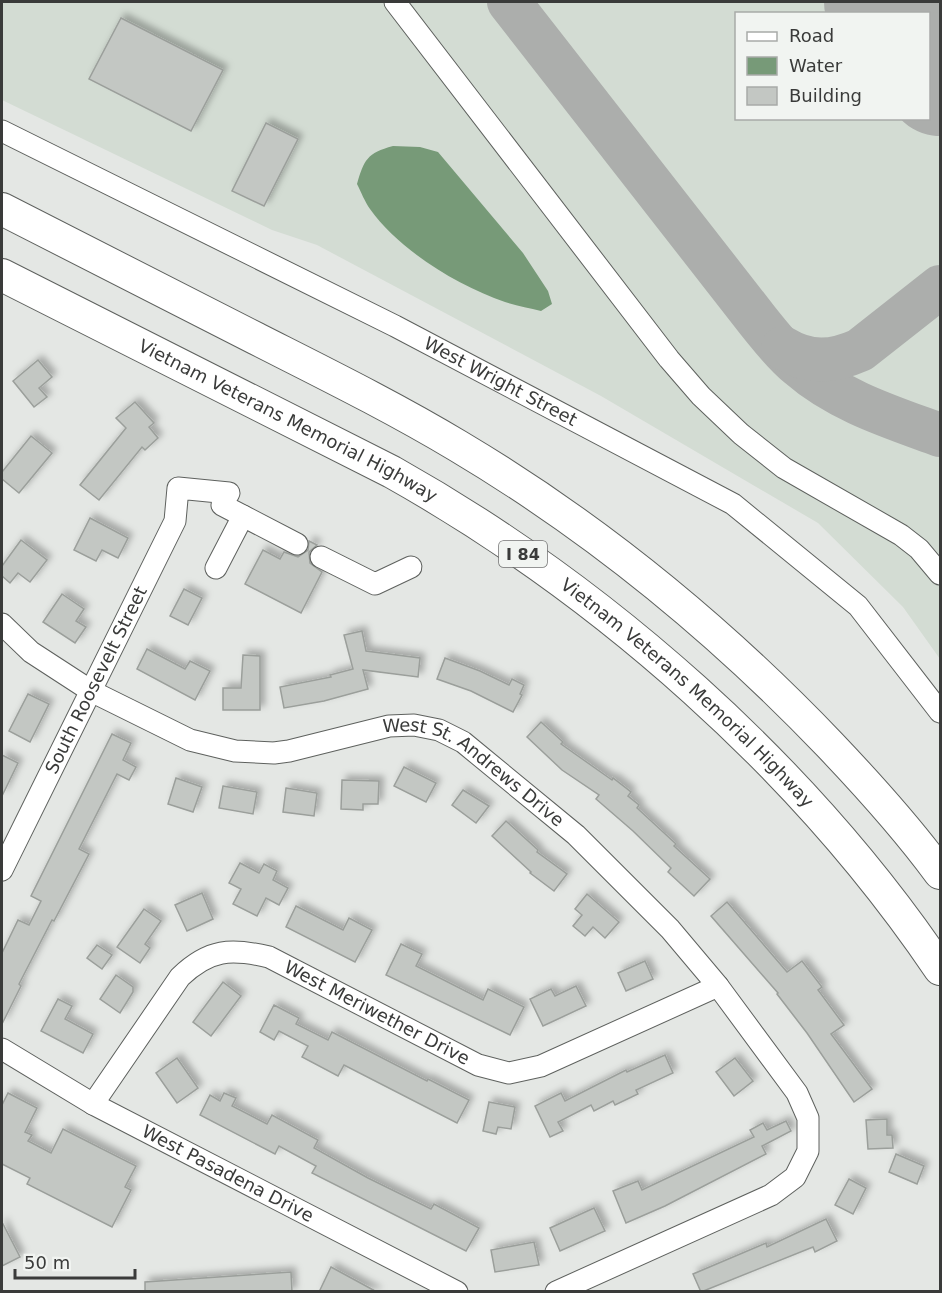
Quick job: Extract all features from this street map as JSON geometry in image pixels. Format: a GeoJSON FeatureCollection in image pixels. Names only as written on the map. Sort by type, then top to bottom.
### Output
{"type":"FeatureCollection","features":[{"type":"Feature","properties":{"kind":"highway"},"geometry":{"type":"LineString","coordinates":[[2,209],[363,393],[457,446],[563,514],[678,604],[766,681],[849,765],[939,871]]}},
{"type":"Feature","properties":{"kind":"highway","name":"Vietnam Veterans Memorial Highway"},"geometry":{"type":"LineString","coordinates":[[2,275],[392,472],[490,531],[567,585],[671,669],[779,773],[871,874],[940,969]]}},
{"type":"Feature","properties":{"kind":"street"},"geometry":{"type":"LineString","coordinates":[[395,2],[669,360],[701,396],[741,434],[784,468],[901,535],[919,549],[940,574]]}},
{"type":"Feature","properties":{"kind":"street","name":"West Wright Street"},"geometry":{"type":"LineString","coordinates":[[2,131],[395,326],[732,504],[858,606],[940,712]]}},
{"type":"Feature","properties":{"kind":"street","name":"South Roosevelt Street"},"geometry":{"type":"LineString","coordinates":[[2,870],[10,832],[91,691],[175,522],[178,488],[234,486],[222,505],[243,516]]}},
{"type":"Feature","properties":{"kind":"street"},"geometry":{"type":"LineString","coordinates":[[216,568],[243,516],[297,544]]}},
{"type":"Feature","properties":{"kind":"street"},"geometry":{"type":"LineString","coordinates":[[321,556],[375,584],[411,567]]}},
{"type":"Feature","properties":{"kind":"street","name":"West St. Andrews Drive"},"geometry":{"type":"LineString","coordinates":[[2,624],[31,652],[91,691],[190,740],[235,751],[274,753],[389,726],[414,725],[439,730],[463,742],[576,835],[670,929],[718,986],[797,1093],[808,1118],[807,1151],[795,1177],[771,1195],[556,1292]]}},
{"type":"Feature","properties":{"kind":"street","name":"West Meriwether Drive"},"geometry":{"type":"LineString","coordinates":[[93,1104],[180,977],[194,963],[217,954],[243,951],[269,957],[478,1065],[509,1073],[541,1066],[718,986]]}},
{"type":"Feature","properties":{"kind":"street","name":"West Pasadena Drive"},"geometry":{"type":"LineString","coordinates":[[2,1049],[93,1104],[457,1292]]}},
{"type":"Feature","properties":{"kind":"shaded area"},"geometry":{"type":"Polygon","coordinates":[[[2,2],[940,2],[940,659],[903,607],[818,523],[601,396],[317,245],[272,230],[2,100],[2,2]]]}},
{"type":"Feature","properties":{"kind":"water"},"geometry":{"type":"Polygon","coordinates":[[[393,146],[420,147],[438,152],[523,253],[548,291],[552,304],[541,311],[487,295],[431,265],[397,239],[370,209],[357,184],[368,159],[377,152],[393,146]]]}},
{"type":"Feature","properties":{"kind":"building"},"geometry":{"type":"Polygon","coordinates":[[[121,18],[223,70],[191,131],[89,79],[121,18]]]}},
{"type":"Feature","properties":{"kind":"building"},"geometry":{"type":"Polygon","coordinates":[[[266,123],[298,139],[264,206],[232,191],[266,123]]]}},
{"type":"Feature","properties":{"kind":"building"},"geometry":{"type":"Polygon","coordinates":[[[38,360],[52,377],[39,388],[47,397],[34,407],[13,381],[38,360]]]}},
{"type":"Feature","properties":{"kind":"building"},"geometry":{"type":"Polygon","coordinates":[[[135,402],[154,423],[149,427],[158,438],[145,450],[142,447],[99,500],[80,485],[126,428],[116,418],[135,402]]]}},
{"type":"Feature","properties":{"kind":"building"},"geometry":{"type":"Polygon","coordinates":[[[31,436],[52,453],[19,493],[2,479],[2,472],[31,436]]]}},
{"type":"Feature","properties":{"kind":"building"},"geometry":{"type":"Polygon","coordinates":[[[90,518],[128,538],[118,558],[102,550],[96,561],[74,550],[90,518]]]}},
{"type":"Feature","properties":{"kind":"building"},"geometry":{"type":"Polygon","coordinates":[[[21,540],[47,560],[30,582],[18,573],[10,583],[2,576],[2,566],[21,540]]]}},
{"type":"Feature","properties":{"kind":"building"},"geometry":{"type":"Polygon","coordinates":[[[309,541],[317,545],[309,552],[310,563],[322,572],[301,613],[245,584],[263,550],[280,559],[284,552],[298,557],[308,550],[309,541]]]}},
{"type":"Feature","properties":{"kind":"building"},"geometry":{"type":"Polygon","coordinates":[[[184,589],[202,598],[188,625],[170,616],[184,589]]]}},
{"type":"Feature","properties":{"kind":"building"},"geometry":{"type":"Polygon","coordinates":[[[62,594],[84,609],[76,621],[86,627],[75,643],[43,622],[62,594]]]}},
{"type":"Feature","properties":{"kind":"building"},"geometry":{"type":"Polygon","coordinates":[[[362,631],[366,651],[420,658],[418,677],[363,670],[368,689],[324,701],[284,708],[280,687],[331,677],[330,675],[353,669],[344,635],[362,631]]]}},
{"type":"Feature","properties":{"kind":"building"},"geometry":{"type":"Polygon","coordinates":[[[147,649],[185,669],[190,661],[210,671],[195,700],[137,669],[147,649]]]}},
{"type":"Feature","properties":{"kind":"building"},"geometry":{"type":"Polygon","coordinates":[[[243,655],[260,656],[260,710],[223,710],[223,688],[241,688],[243,655]]]}},
{"type":"Feature","properties":{"kind":"building"},"geometry":{"type":"Polygon","coordinates":[[[445,658],[509,685],[512,679],[524,685],[520,694],[522,695],[513,712],[471,691],[437,679],[445,658]]]}},
{"type":"Feature","properties":{"kind":"building"},"geometry":{"type":"Polygon","coordinates":[[[28,694],[49,704],[30,742],[9,731],[28,694]]]}},
{"type":"Feature","properties":{"kind":"building"},"geometry":{"type":"Polygon","coordinates":[[[541,722],[563,742],[561,744],[631,792],[628,796],[639,805],[637,808],[710,879],[694,896],[668,872],[671,868],[596,799],[599,795],[562,770],[527,737],[541,722]]]}},
{"type":"Feature","properties":{"kind":"building"},"geometry":{"type":"Polygon","coordinates":[[[112,734],[131,743],[123,760],[136,767],[129,780],[117,774],[79,849],[89,854],[19,984],[21,986],[2,1024],[2,953],[18,920],[29,925],[41,901],[31,896],[112,734]]]}},
{"type":"Feature","properties":{"kind":"building"},"geometry":{"type":"Polygon","coordinates":[[[2,755],[18,763],[2,796],[2,755]]]}},
{"type":"Feature","properties":{"kind":"building"},"geometry":{"type":"Polygon","coordinates":[[[404,767],[436,783],[426,802],[394,786],[404,767]]]}},
{"type":"Feature","properties":{"kind":"building"},"geometry":{"type":"Polygon","coordinates":[[[176,778],[202,787],[193,812],[168,804],[176,778]]]}},
{"type":"Feature","properties":{"kind":"building"},"geometry":{"type":"Polygon","coordinates":[[[342,780],[379,781],[378,804],[363,804],[363,810],[341,809],[342,780]]]}},
{"type":"Feature","properties":{"kind":"building"},"geometry":{"type":"Polygon","coordinates":[[[223,786],[257,792],[253,814],[219,808],[223,786]]]}},
{"type":"Feature","properties":{"kind":"building"},"geometry":{"type":"Polygon","coordinates":[[[286,788],[317,793],[314,816],[283,812],[286,788]]]}},
{"type":"Feature","properties":{"kind":"building"},"geometry":{"type":"Polygon","coordinates":[[[463,790],[489,806],[476,823],[452,805],[463,790]]]}},
{"type":"Feature","properties":{"kind":"building"},"geometry":{"type":"Polygon","coordinates":[[[506,821],[538,850],[537,852],[567,874],[554,891],[530,873],[492,836],[506,821]]]}},
{"type":"Feature","properties":{"kind":"building"},"geometry":{"type":"Polygon","coordinates":[[[240,863],[259,873],[264,864],[277,871],[273,880],[288,888],[279,905],[266,898],[257,916],[233,904],[241,889],[229,883],[240,863]]]}},
{"type":"Feature","properties":{"kind":"building"},"geometry":{"type":"Polygon","coordinates":[[[202,893],[213,919],[187,931],[175,905],[202,893]]]}},
{"type":"Feature","properties":{"kind":"building"},"geometry":{"type":"Polygon","coordinates":[[[587,894],[619,922],[605,938],[593,927],[585,936],[573,926],[582,915],[575,909],[587,894]]]}},
{"type":"Feature","properties":{"kind":"building"},"geometry":{"type":"Polygon","coordinates":[[[727,902],[787,972],[802,961],[822,987],[818,990],[844,1025],[831,1034],[872,1089],[854,1102],[778,993],[711,916],[727,902]]]}},
{"type":"Feature","properties":{"kind":"building"},"geometry":{"type":"Polygon","coordinates":[[[296,906],[343,930],[349,918],[372,930],[355,962],[286,927],[296,906]]]}},
{"type":"Feature","properties":{"kind":"building"},"geometry":{"type":"Polygon","coordinates":[[[144,909],[161,921],[145,944],[150,948],[140,963],[117,947],[144,909]]]}},
{"type":"Feature","properties":{"kind":"building"},"geometry":{"type":"Polygon","coordinates":[[[401,944],[422,954],[416,966],[483,1000],[488,989],[524,1007],[510,1035],[386,975],[401,944]]]}},
{"type":"Feature","properties":{"kind":"building"},"geometry":{"type":"Polygon","coordinates":[[[97,945],[112,955],[102,969],[87,958],[97,945]]]}},
{"type":"Feature","properties":{"kind":"building"},"geometry":{"type":"Polygon","coordinates":[[[645,961],[653,979],[626,991],[618,973],[645,961]]]}},
{"type":"Feature","properties":{"kind":"building"},"geometry":{"type":"Polygon","coordinates":[[[116,975],[133,987],[133,992],[120,1013],[100,999],[116,975]]]}},
{"type":"Feature","properties":{"kind":"building"},"geometry":{"type":"Polygon","coordinates":[[[223,982],[241,996],[211,1036],[193,1022],[223,982]]]}},
{"type":"Feature","properties":{"kind":"building"},"geometry":{"type":"Polygon","coordinates":[[[576,986],[586,1006],[543,1026],[530,999],[551,989],[555,996],[576,986]]]}},
{"type":"Feature","properties":{"kind":"building"},"geometry":{"type":"Polygon","coordinates":[[[58,999],[72,1006],[65,1019],[93,1034],[83,1053],[41,1031],[58,999]]]}},
{"type":"Feature","properties":{"kind":"building"},"geometry":{"type":"Polygon","coordinates":[[[274,1005],[299,1018],[296,1024],[328,1040],[332,1032],[469,1100],[457,1123],[344,1065],[338,1076],[302,1057],[308,1046],[279,1031],[274,1040],[260,1032],[274,1005]]]}},
{"type":"Feature","properties":{"kind":"building"},"geometry":{"type":"Polygon","coordinates":[[[665,1055],[673,1073],[636,1090],[638,1094],[615,1105],[613,1101],[594,1111],[591,1105],[558,1122],[563,1131],[550,1137],[535,1106],[561,1093],[565,1101],[626,1070],[627,1072],[665,1055]]]}},
{"type":"Feature","properties":{"kind":"building"},"geometry":{"type":"Polygon","coordinates":[[[177,1058],[198,1088],[177,1103],[156,1073],[177,1058]]]}},
{"type":"Feature","properties":{"kind":"building"},"geometry":{"type":"Polygon","coordinates":[[[735,1058],[753,1081],[734,1096],[716,1072],[735,1058]]]}},
{"type":"Feature","properties":{"kind":"building"},"geometry":{"type":"Polygon","coordinates":[[[8,1093],[37,1108],[25,1132],[32,1135],[28,1141],[51,1153],[63,1129],[136,1166],[125,1187],[131,1190],[112,1227],[27,1184],[30,1178],[2,1164],[2,1105],[8,1093]]]}},
{"type":"Feature","properties":{"kind":"building"},"geometry":{"type":"Polygon","coordinates":[[[224,1093],[236,1098],[232,1106],[267,1124],[272,1115],[318,1140],[314,1148],[368,1178],[431,1209],[434,1204],[479,1228],[466,1251],[312,1173],[316,1166],[279,1146],[275,1154],[200,1115],[210,1095],[220,1101],[224,1093]]]}},
{"type":"Feature","properties":{"kind":"building"},"geometry":{"type":"Polygon","coordinates":[[[489,1102],[515,1107],[511,1129],[498,1127],[496,1134],[483,1131],[489,1102]]]}},
{"type":"Feature","properties":{"kind":"building"},"geometry":{"type":"Polygon","coordinates":[[[887,1119],[887,1135],[892,1135],[893,1148],[868,1149],[866,1120],[887,1119]]]}},
{"type":"Feature","properties":{"kind":"building"},"geometry":{"type":"Polygon","coordinates":[[[786,1121],[791,1131],[762,1146],[766,1154],[665,1206],[626,1223],[613,1191],[638,1181],[642,1190],[754,1137],[750,1130],[763,1123],[767,1130],[786,1121]]]}},
{"type":"Feature","properties":{"kind":"building"},"geometry":{"type":"Polygon","coordinates":[[[896,1154],[924,1166],[917,1184],[889,1172],[896,1154]]]}},
{"type":"Feature","properties":{"kind":"building"},"geometry":{"type":"Polygon","coordinates":[[[849,1179],[866,1188],[853,1214],[835,1205],[849,1179]]]}},
{"type":"Feature","properties":{"kind":"building"},"geometry":{"type":"Polygon","coordinates":[[[594,1208],[605,1231],[560,1251],[550,1228],[594,1208]]]}},
{"type":"Feature","properties":{"kind":"building"},"geometry":{"type":"Polygon","coordinates":[[[826,1219],[837,1241],[815,1252],[813,1247],[701,1292],[693,1274],[766,1243],[767,1247],[826,1219]]]}},
{"type":"Feature","properties":{"kind":"building"},"geometry":{"type":"Polygon","coordinates":[[[2,1222],[20,1257],[2,1266],[2,1222]]]}},
{"type":"Feature","properties":{"kind":"building"},"geometry":{"type":"Polygon","coordinates":[[[534,1242],[539,1265],[495,1272],[491,1250],[534,1242]]]}},
{"type":"Feature","properties":{"kind":"building"},"geometry":{"type":"Polygon","coordinates":[[[331,1267],[377,1292],[319,1292],[331,1267]]]}},
{"type":"Feature","properties":{"kind":"building"},"geometry":{"type":"Polygon","coordinates":[[[291,1272],[292,1292],[145,1292],[145,1282],[291,1272]]]}},
{"type":"Feature","properties":{"kind":"taxiway"},"geometry":{"type":"LineString","coordinates":[[509,2],[777,345],[799,366],[831,389],[884,414],[940,435]]}},
{"type":"Feature","properties":{"kind":"taxiway"},"geometry":{"type":"LineString","coordinates":[[783,348],[802,357],[821,360],[850,354],[860,350],[940,287]]}},
{"type":"Feature","properties":{"kind":"runway"},"geometry":{"type":"LineString","coordinates":[[878,2],[886,12]]}},
{"type":"Feature","properties":{"kind":"runway"},"geometry":{"type":"LineString","coordinates":[[930,69],[940,82]]}}]}
